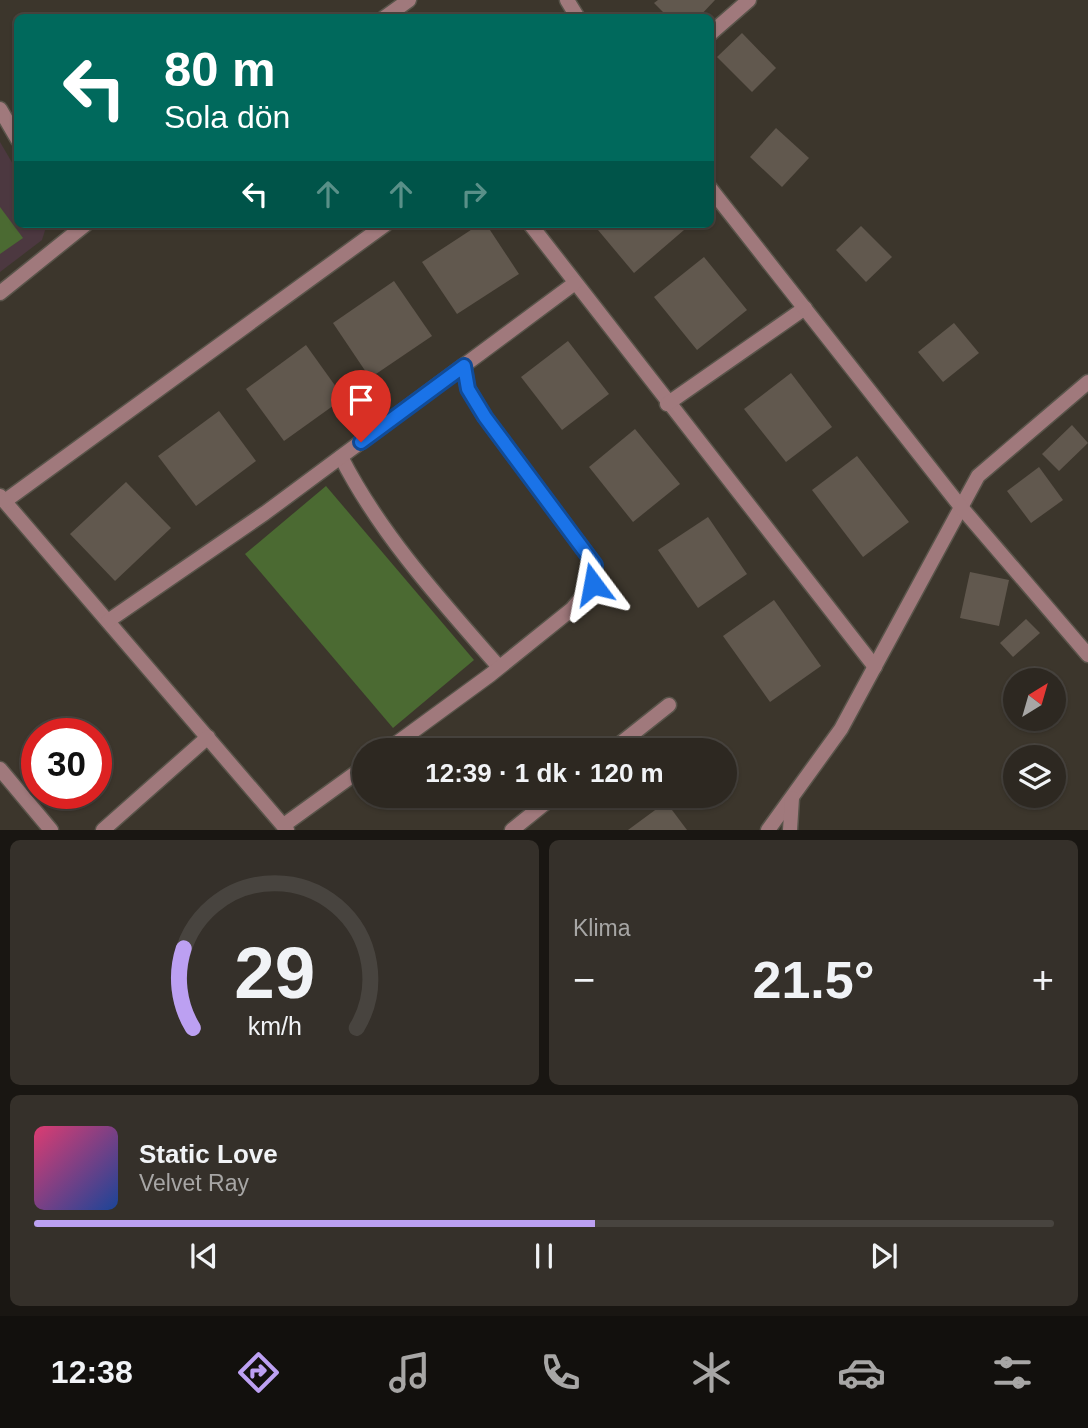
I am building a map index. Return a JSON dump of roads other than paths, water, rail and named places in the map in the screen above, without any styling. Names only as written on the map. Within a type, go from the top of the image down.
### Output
[{"type":"street","points":[[390,14],[409,0]]},
{"type":"street","points":[[714,30],[748,0]]},
{"type":"street","points":[[0,109],[14,133]]},
{"type":"street","points":[[714,193],[961,507],[1088,655]]},
{"type":"street","points":[[352,776],[286,827],[2,498],[380,228]]},
{"type":"street","points":[[533,228],[667,404],[875,667]]},
{"type":"street","points":[[0,293],[69,229]]},
{"type":"street","points":[[108,621],[265,513],[575,283]]},
{"type":"street","points":[[667,404],[805,308]]},
{"type":"street","points":[[403,738],[572,609],[593,584],[595,565],[485,417],[468,389],[464,366]]},
{"type":"street","points":[[768,830],[841,729],[978,476],[1088,382]]},
{"type":"street","points":[[341,457],[359,492],[451,612],[499,667]]},
{"type":"street","points":[[627,738],[669,705]]},
{"type":"street","points":[[103,830],[208,737]]},
{"type":"street","points":[[0,769],[51,830]]},
{"type":"street","points":[[790,830],[792,797]]},
{"type":"street","points":[[512,830],[539,808]]}]
